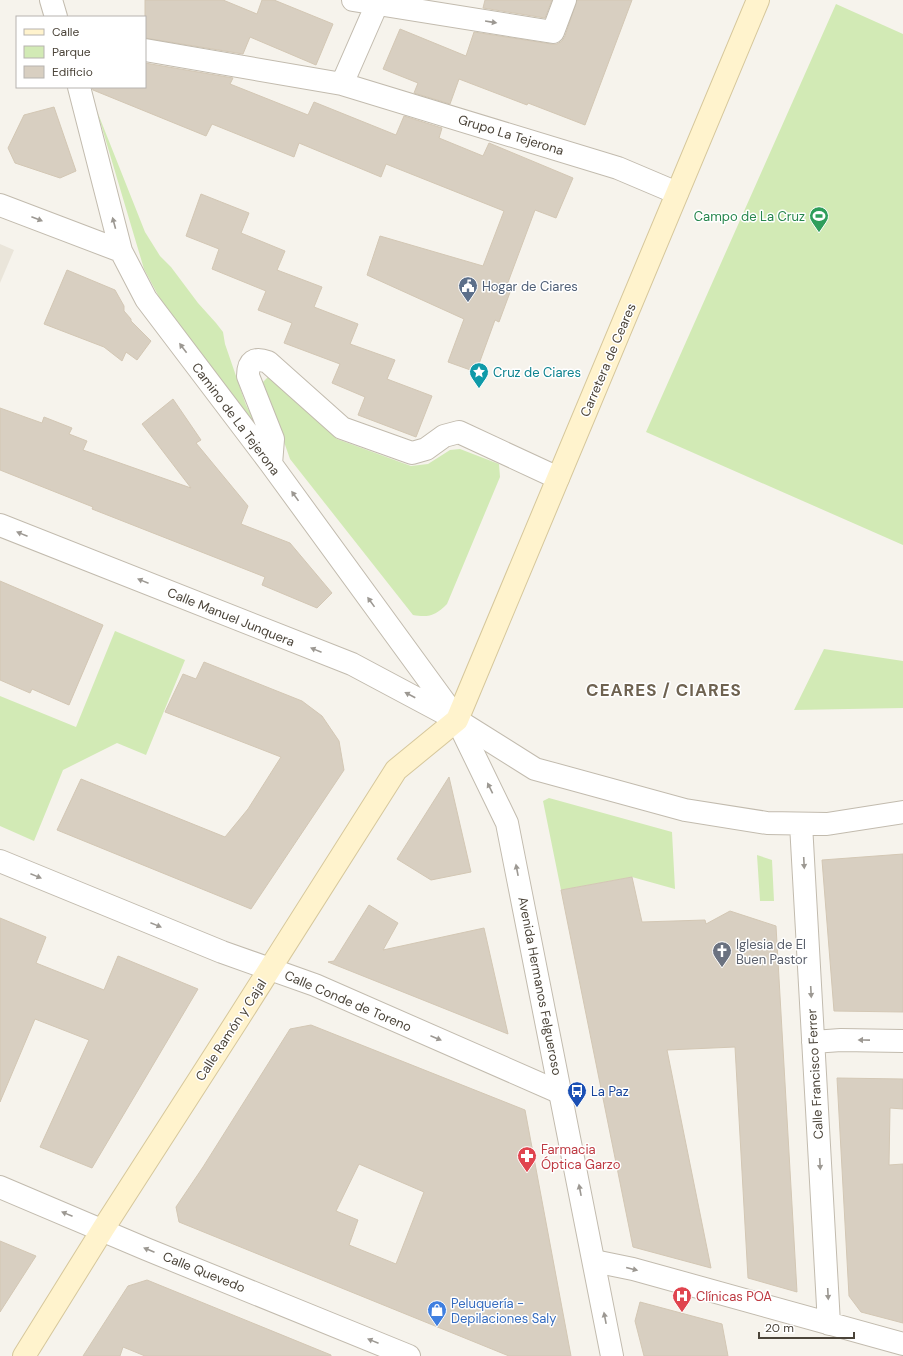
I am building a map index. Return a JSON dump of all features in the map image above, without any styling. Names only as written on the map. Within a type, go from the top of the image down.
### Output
[{"type":"main road","name":"Carretera de Ceares","points":[[457,720],[758,0]]},
{"type":"main road","name":"Calle Ramón y Cajal","points":[[24,1356],[103,1229],[396,770],[457,720]]},
{"type":"street","points":[[51,0],[56,16]]},
{"type":"street","points":[[353,0],[376,4],[456,8],[553,32],[565,0]]},
{"type":"street","points":[[342,84],[376,4]]},
{"type":"street","name":"Grupo La Tejerona","points":[[146,50],[342,84],[618,168],[677,193]]},
{"type":"street","name":"Camino de La Tejerona","points":[[79,88],[121,251],[146,299],[271,464],[457,720]]},
{"type":"street","points":[[0,205],[121,251]]},
{"type":"street","points":[[271,464],[273,439],[248,376],[248,367],[253,361],[259,359],[268,362],[342,428],[412,453],[426,448],[444,436],[459,432],[558,478]]},
{"type":"street","name":"Calle Manuel Junquera","points":[[0,525],[352,664],[457,720],[535,769],[686,810],[767,823],[827,824],[903,812]]},
{"type":"street","name":"Avenida Hermanos Felgueroso","points":[[457,720],[507,823],[612,1356]]},
{"type":"street","name":"Calle Francisco Ferrer","points":[[801,824],[829,1324]]},
{"type":"street","name":"Calle Conde de Toreno","points":[[0,861],[222,952],[315,985],[561,1093]]},
{"type":"street","points":[[814,1042],[841,1040],[903,1041]]},
{"type":"street","name":"Calle Quevedo","points":[[0,1187],[103,1229],[146,1249],[409,1356]]},
{"type":"street","points":[[594,1260],[633,1269],[903,1344]]},
{"type":"shaded area","points":[[0,244],[14,250],[0,283]]},
{"type":"green space","name":"Campo de La Cruz","points":[[836,4],[903,34],[903,545],[646,432]]},
{"type":"green space","points":[[97,111],[145,232],[160,256],[171,267],[198,303],[223,332],[225,344],[246,405],[257,426],[251,424],[159,297],[144,269]]},
{"type":"green space","points":[[271,374],[337,439],[411,466],[428,464],[450,450],[460,449],[499,464],[500,477],[447,604],[439,611],[428,616],[413,615],[290,459],[263,382]]},
{"type":"green space","points":[[115,631],[185,660],[146,755],[117,743],[63,770],[34,841],[0,826],[0,696],[76,727]]},
{"type":"green space","points":[[824,649],[903,661],[903,708],[794,710]]},
{"type":"green space","points":[[549,798],[672,832],[675,889],[632,877],[561,890],[543,801]]},
{"type":"green space","points":[[757,855],[772,860],[774,901],[760,901]]},
{"type":"building","points":[[145,0],[223,0],[257,14],[262,0],[274,0],[333,24],[316,65],[250,37],[243,54],[146,38]]},
{"type":"building","points":[[485,0],[552,0],[545,18],[483,8]]},
{"type":"building","points":[[577,0],[632,0],[585,125],[459,79],[450,104],[414,93],[418,83],[383,69],[400,29],[466,56],[474,32],[557,44],[562,41],[565,36]]},
{"type":"building","points":[[146,63],[233,78],[230,84],[308,115],[314,102],[396,135],[404,116],[442,128],[439,138],[483,156],[489,143],[573,178],[556,218],[535,210],[507,285],[512,287],[499,322],[495,320],[476,372],[448,362],[464,319],[367,275],[380,236],[483,266],[504,211],[386,164],[381,177],[299,143],[294,157],[212,124],[206,136],[93,90],[92,88],[146,88]]},
{"type":"building","points":[[54,107],[76,171],[60,178],[15,163],[8,148],[24,115]]},
{"type":"building","points":[[201,194],[249,213],[241,233],[285,251],[277,270],[322,287],[314,307],[358,324],[350,344],[395,360],[387,379],[432,396],[416,437],[358,415],[365,397],[332,383],[340,364],[284,343],[292,323],[258,310],[266,291],[212,269],[219,249],[186,236]]},
{"type":"building","points":[[67,270],[115,290],[124,306],[124,311],[131,321],[151,341],[137,360],[126,352],[122,361],[104,347],[44,324]]},
{"type":"building","points":[[173,399],[201,440],[196,443],[248,506],[241,524],[290,543],[332,593],[317,608],[262,585],[265,577],[92,509],[93,507],[0,470],[0,408],[42,423],[44,417],[72,428],[69,434],[87,441],[83,450],[191,488],[142,424]]},
{"type":"building","points":[[0,581],[103,625],[69,705],[32,689],[30,693],[0,680]]},
{"type":"building","points":[[204,662],[302,701],[322,716],[339,741],[344,770],[251,909],[57,830],[81,779],[225,837],[248,809],[281,757],[165,712],[183,674],[196,679]]},
{"type":"building","points":[[449,777],[471,872],[431,880],[397,859]]},
{"type":"building","points":[[903,854],[903,1012],[834,1011],[822,860]]},
{"type":"building","points":[[632,877],[642,922],[705,920],[706,924],[730,911],[776,926],[797,1292],[748,1278],[735,1047],[667,1050],[711,1268],[633,1247],[561,890]]},
{"type":"building","points":[[369,905],[398,923],[383,950],[484,928],[508,1034],[328,962],[334,961]]},
{"type":"building","points":[[0,918],[46,937],[36,963],[104,990],[118,956],[198,989],[92,1168],[40,1147],[89,1040],[35,1019],[0,1102]]},
{"type":"building","points":[[311,1025],[525,1110],[571,1356],[509,1356],[179,1222],[176,1207],[290,1029]],"holes":[[[359,1164],[424,1192],[396,1264],[349,1245],[358,1220],[336,1211]]]},
{"type":"building","points":[[837,1078],[903,1079],[903,1109],[890,1108],[889,1165],[903,1164],[903,1323],[861,1312],[849,1296]]},
{"type":"building","points":[[0,1241],[36,1256],[0,1312]]},
{"type":"building","points":[[147,1280],[331,1356],[145,1356],[123,1347],[120,1356],[83,1356],[128,1286]]},
{"type":"building","points":[[640,1302],[722,1324],[728,1356],[644,1356],[635,1321]]},
{"type":"place","name":"Campo de La Cruz","points":[[819,233]]},
{"type":"place","name":"Hogar de Ciares","points":[[468,303]]},
{"type":"place","name":"Cruz de Ciares","points":[[479,389]]},
{"type":"place","name":"Iglesia de El Buen Pastor","points":[[722,968]]},
{"type":"place","name":"La Paz","points":[[577,1108]]},
{"type":"place","name":"Farmacia Óptica Garzo","points":[[527,1173]]},
{"type":"place","name":"Clínicas POA","points":[[682,1313]]},
{"type":"place","name":"Peluquería - Depilaciones Saly","points":[[437,1327]]},
{"type":"district","name":"CEARES / CIARES","points":[[664,690]]}]
